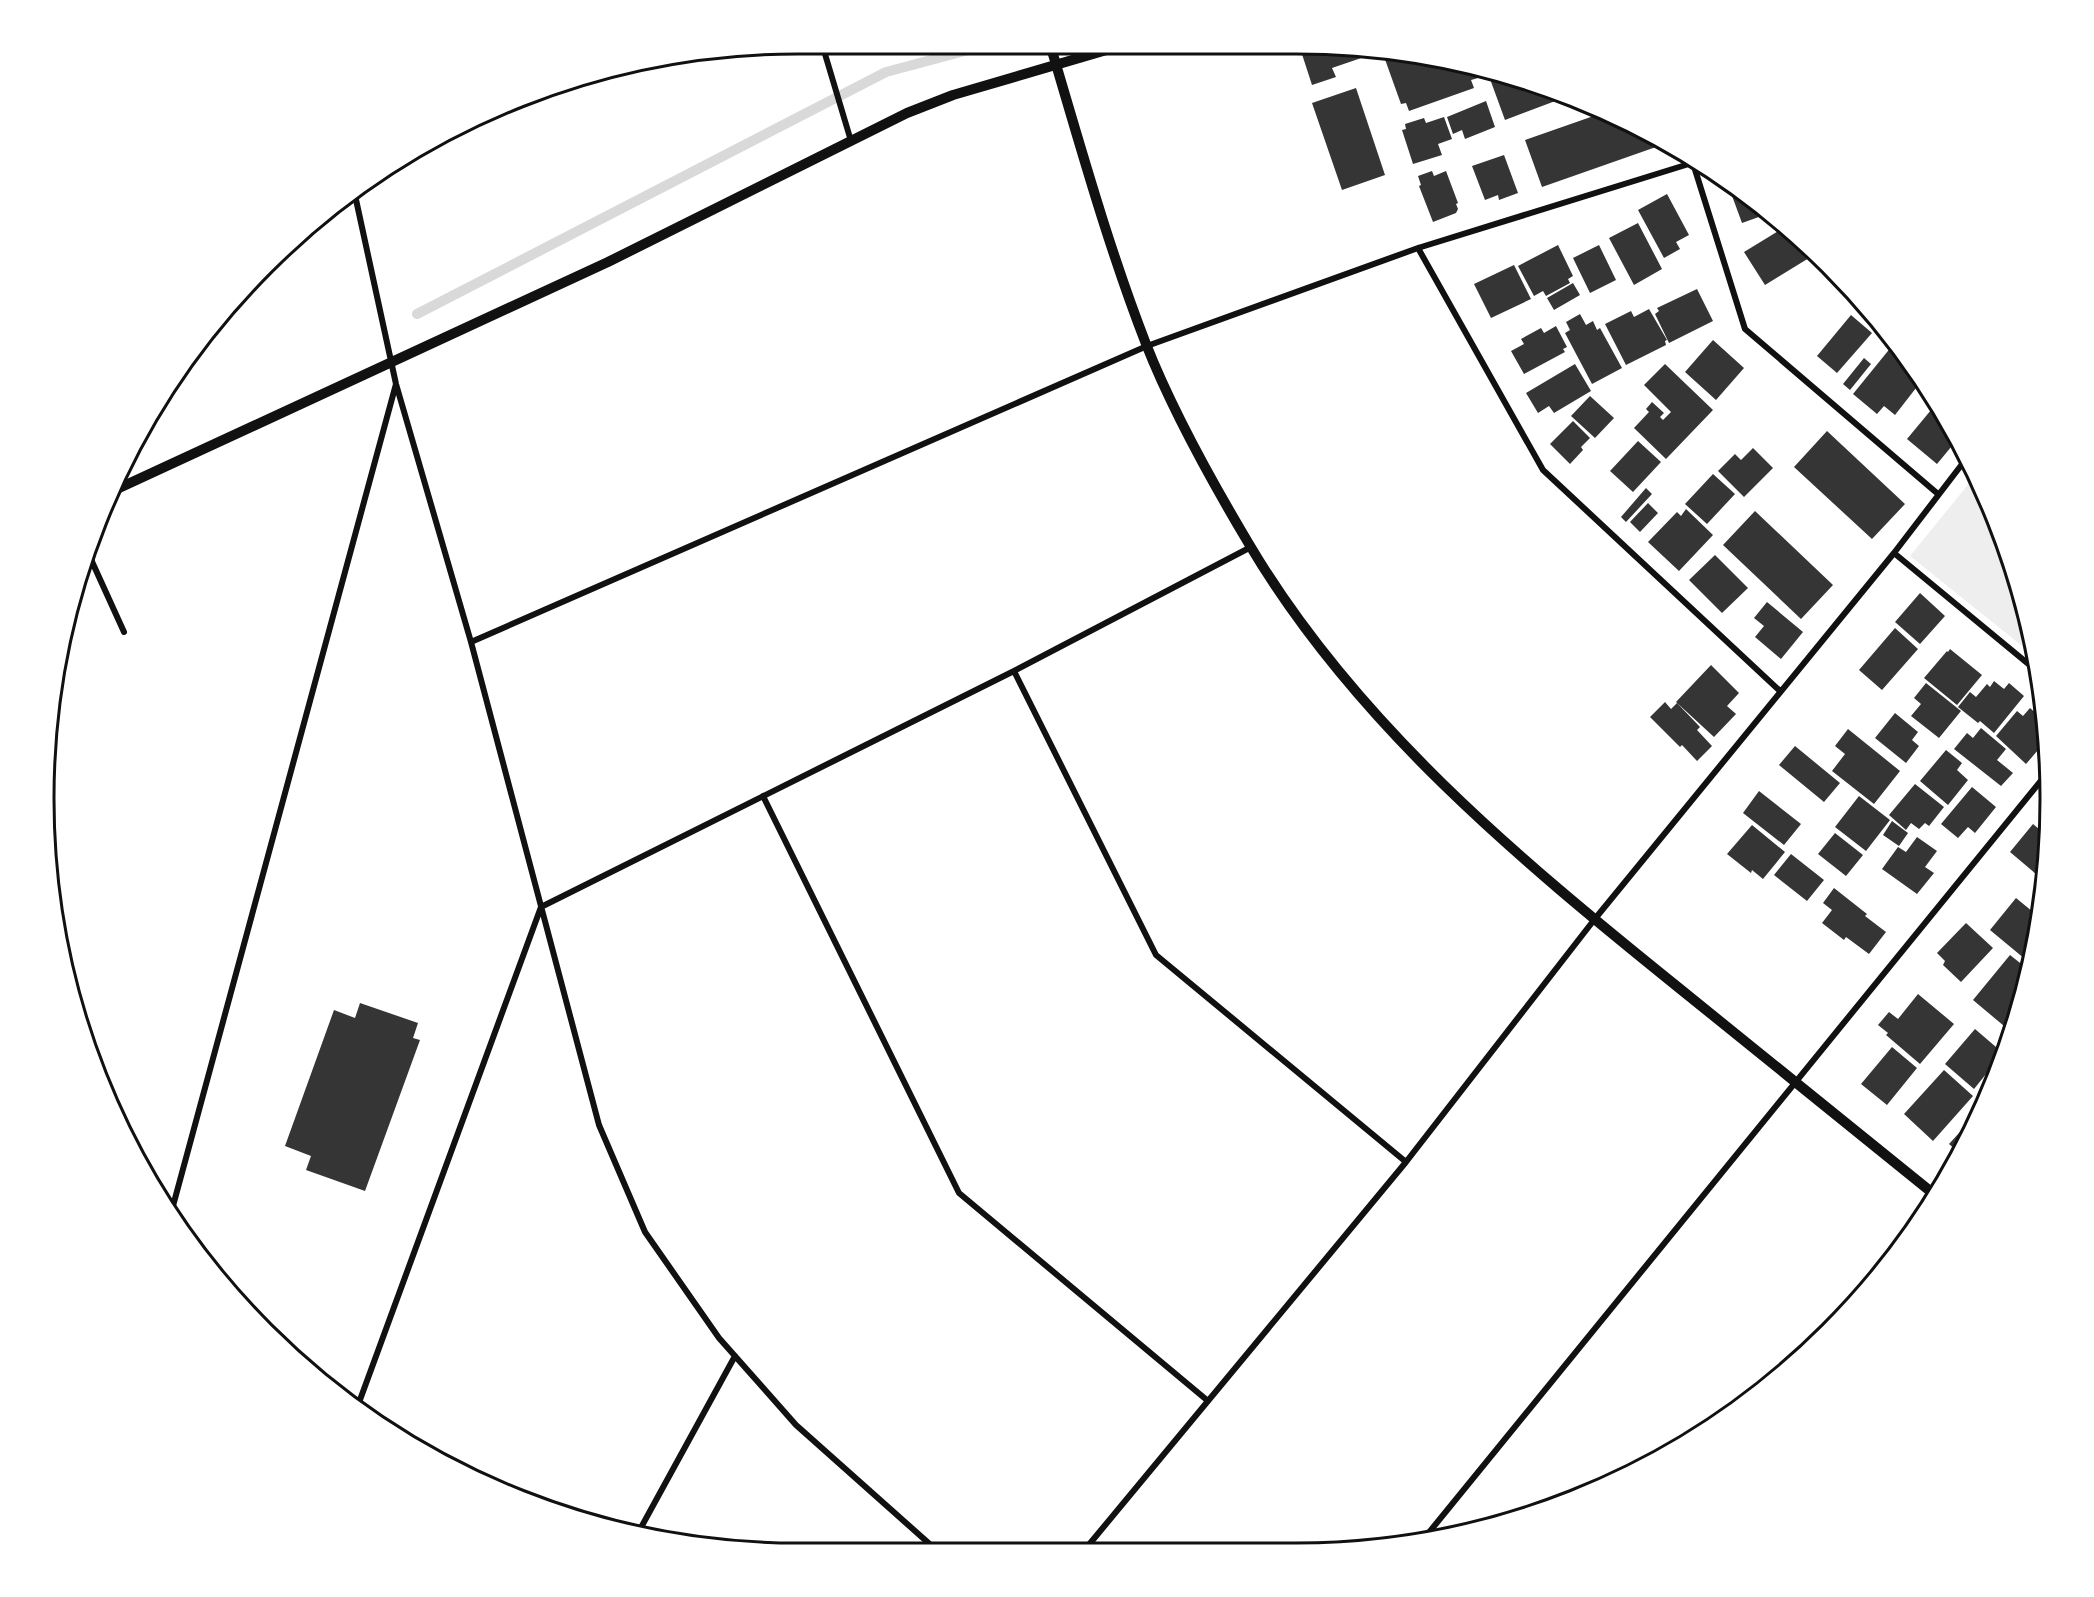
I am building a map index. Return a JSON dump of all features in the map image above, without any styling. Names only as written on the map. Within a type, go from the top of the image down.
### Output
[{"type":"street","points":[[825,54],[851,141]]},
{"type":"street","points":[[1053,54],[1105,231],[1147,346],[1210,474],[1251,547],[1305,627],[1366,703],[1477,817],[1594,920],[1929,1190]]},
{"type":"street","points":[[123,486],[608,262],[934,101],[1092,54]]},
{"type":"street","points":[[471,642],[1147,346],[1418,248],[1685,164]]},
{"type":"street","points":[[1695,170],[1745,329],[1938,494]]},
{"type":"street","points":[[356,200],[396,384],[471,642],[599,1125],[645,1232],[719,1338],[796,1425],[929,1543]]},
{"type":"street","points":[[1418,248],[1543,470],[1780,691]]},
{"type":"street","points":[[174,1203],[396,384]]},
{"type":"street","points":[[1090,1543],[1406,1162],[1594,920],[1894,553],[1961,465]]},
{"type":"street","points":[[360,1400],[542,907],[1014,671],[1251,547]]},
{"type":"street","points":[[1894,553],[2028,664]]},
{"type":"street","points":[[93,563],[124,632]]},
{"type":"street","points":[[1014,671],[1156,955],[1406,1162]]},
{"type":"street","points":[[1429,1531],[2039,783]]},
{"type":"street","points":[[763,796],[959,1193],[1208,1401]]},
{"type":"street","points":[[642,1526],[735,1356]]},
{"type":"shaded area","points":[[1969,483],[2000,559],[2015,606],[2025,648],[1910,556]]},
{"type":"building","points":[[1302,54],[1363,58],[1332,68],[1336,77],[1312,85]]},
{"type":"building","points":[[1385,59],[1478,77],[1471,80],[1474,88],[1409,111],[1406,103],[1401,104]]},
{"type":"building","points":[[1490,80],[1554,101],[1505,120]]},
{"type":"building","points":[[1356,88],[1385,175],[1342,190],[1312,103]]},
{"type":"building","points":[[1486,101],[1495,127],[1465,139],[1462,130],[1453,134],[1447,117]]},
{"type":"building","points":[[1592,116],[1655,147],[1542,187],[1525,140]]},
{"type":"building","points":[[1444,117],[1452,139],[1438,144],[1442,155],[1413,164],[1402,130],[1406,129],[1405,124],[1424,118],[1426,123]]},
{"type":"building","points":[[1504,155],[1518,193],[1499,200],[1498,195],[1485,200],[1472,166]]},
{"type":"building","points":[[1432,171],[1434,176],[1446,171],[1458,203],[1456,213],[1433,222],[1419,186],[1421,185],[1418,176]]},
{"type":"building","points":[[1667,194],[1689,235],[1676,242],[1680,249],[1664,258],[1638,210]]},
{"type":"building","points":[[1732,196],[1759,217],[1742,223]]},
{"type":"building","points":[[1638,223],[1662,269],[1634,285],[1609,238]]},
{"type":"building","points":[[1777,232],[1808,259],[1765,285],[1744,252]]},
{"type":"building","points":[[1558,245],[1573,276],[1568,279],[1570,283],[1546,296],[1543,291],[1534,296],[1518,266]]},
{"type":"building","points":[[1599,245],[1616,280],[1590,293],[1573,258]]},
{"type":"building","points":[[1514,265],[1531,299],[1491,318],[1474,284]]},
{"type":"building","points":[[1573,283],[1580,295],[1554,310],[1547,298]]},
{"type":"building","points":[[1697,289],[1713,321],[1669,343],[1655,314],[1659,311],[1657,308]]},
{"type":"building","points":[[1649,309],[1667,340],[1666,345],[1626,365],[1605,324],[1631,311],[1634,317]]},
{"type":"building","points":[[1580,314],[1586,325],[1593,321],[1597,330],[1600,328],[1622,368],[1592,384],[1565,333],[1570,330],[1566,322]]},
{"type":"building","points":[[1851,315],[1872,333],[1837,373],[1817,356]]},
{"type":"building","points":[[1556,326],[1567,347],[1563,349],[1565,352],[1524,374],[1511,351],[1524,344],[1521,339],[1541,328],[1544,333]]},
{"type":"building","points":[[1713,340],[1744,368],[1716,400],[1685,372]]},
{"type":"building","points":[[1889,349],[1916,387],[1895,415],[1884,406],[1877,414],[1853,394]]},
{"type":"building","points":[[1864,358],[1871,364],[1850,390],[1843,384]]},
{"type":"building","points":[[1575,364],[1591,391],[1554,413],[1549,406],[1538,413],[1526,393]]},
{"type":"building","points":[[1665,364],[1713,410],[1666,459],[1634,428],[1649,412],[1646,409],[1652,402],[1664,413],[1660,417],[1663,420],[1671,412],[1644,385]]},
{"type":"building","points":[[1590,396],[1614,418],[1595,438],[1571,416]]},
{"type":"building","points":[[1931,411],[1951,447],[1937,464],[1907,439]]},
{"type":"building","points":[[1573,421],[1590,438],[1570,464],[1550,444]]},
{"type":"building","points":[[1827,431],[1905,504],[1872,539],[1794,467]]},
{"type":"building","points":[[1638,441],[1661,462],[1633,492],[1610,471]]},
{"type":"building","points":[[1753,448],[1773,468],[1744,497],[1718,471],[1735,454],[1741,460]]},
{"type":"building","points":[[1713,474],[1735,494],[1707,524],[1685,504]]},
{"type":"building","points":[[1646,488],[1652,494],[1626,522],[1621,517]]},
{"type":"building","points":[[1648,503],[1658,513],[1640,532],[1630,522]]},
{"type":"building","points":[[1686,509],[1713,535],[1679,571],[1648,542],[1677,512],[1681,516]]},
{"type":"building","points":[[1755,511],[1833,585],[1801,619],[1723,545]]},
{"type":"building","points":[[1715,555],[1748,588],[1722,613],[1689,580]]},
{"type":"building","points":[[1920,593],[1945,616],[1920,644],[1895,622]]},
{"type":"building","points":[[1767,602],[1803,632],[1781,659],[1755,637],[1764,626],[1754,618]]},
{"type":"building","points":[[1895,628],[1918,649],[1882,690],[1859,670]]},
{"type":"building","points":[[1950,649],[1982,675],[1957,705],[1924,678]]},
{"type":"building","points":[[1711,665],[1739,693],[1727,706],[1736,714],[1714,737],[1676,702]]},
{"type":"building","points":[[1994,681],[2004,689],[2009,683],[2024,696],[1994,733],[1958,707],[1970,692],[1976,697],[1987,684],[1990,687]]},
{"type":"building","points":[[1926,683],[1961,711],[1939,738],[1911,716],[1921,704],[1914,698]]},
{"type":"building","points":[[1665,702],[1671,709],[1677,703],[1700,727],[1697,730],[1712,746],[1697,761],[1650,717]]},
{"type":"building","points":[[2030,708],[2035,712],[2038,750],[2026,764],[1996,736],[2017,711],[2023,716]]},
{"type":"building","points":[[1895,713],[1918,732],[1912,740],[1919,746],[1906,763],[1875,738]]},
{"type":"building","points":[[1981,728],[2006,749],[1997,760],[2013,773],[2001,786],[1954,749],[1967,733],[1973,738]]},
{"type":"building","points":[[1848,729],[1900,771],[1874,804],[1832,771],[1845,754],[1835,746]]},
{"type":"building","points":[[1795,746],[1840,783],[1824,802],[1779,765]]},
{"type":"building","points":[[1946,750],[1962,763],[1957,770],[1968,780],[1948,805],[1920,781]]},
{"type":"building","points":[[1915,784],[1944,807],[1929,826],[1925,823],[1919,829],[1911,823],[1906,830],[1889,815]]},
{"type":"building","points":[[1972,787],[1996,807],[1975,833],[1968,827],[1958,838],[1941,824]]},
{"type":"building","points":[[1759,791],[1801,824],[1784,845],[1743,813]]},
{"type":"building","points":[[1859,796],[1890,820],[1866,851],[1835,827]]},
{"type":"building","points":[[1892,821],[1908,833],[1899,846],[1883,835]]},
{"type":"building","points":[[2033,824],[2039,829],[2036,874],[2010,852]]},
{"type":"building","points":[[1752,825],[1785,852],[1763,879],[1752,870],[1751,873],[1727,854]]},
{"type":"building","points":[[1835,833],[1863,855],[1846,876],[1818,854]]},
{"type":"building","points":[[1917,837],[1937,851],[1925,867],[1934,873],[1917,894],[1882,869],[1898,847],[1906,852]]},
{"type":"building","points":[[1791,854],[1824,880],[1807,901],[1774,875]]},
{"type":"building","points":[[1834,888],[1886,932],[1869,954],[1846,937],[1844,940],[1822,923],[1832,910],[1823,903]]},
{"type":"building","points":[[2016,898],[2032,911],[2023,957],[1990,930]]},
{"type":"building","points":[[1966,923],[1993,948],[1961,982],[1943,965],[1945,961],[1937,953]]},
{"type":"building","points":[[2010,955],[2021,964],[2004,1026],[1973,1000]]},
{"type":"building","points":[[1918,994],[1954,1024],[1920,1064],[1886,1035],[1888,1033],[1878,1025],[1889,1012],[1898,1019]]},
{"type":"building","points":[[360,1003],[418,1023],[413,1038],[420,1040],[365,1191],[306,1170],[311,1156],[285,1146],[334,1010],[355,1018]]},
{"type":"building","points":[[1975,1029],[1996,1047],[1987,1073],[1974,1089],[1945,1064]]},
{"type":"building","points":[[1892,1047],[1917,1068],[1887,1105],[1861,1084]]},
{"type":"building","points":[[1944,1070],[1973,1096],[1933,1141],[1904,1114]]},
{"type":"building","points":[[1962,1129],[1953,1147],[1949,1144]]},
{"type":"waterway","points":[[417,314],[886,72],[954,54]]}]
